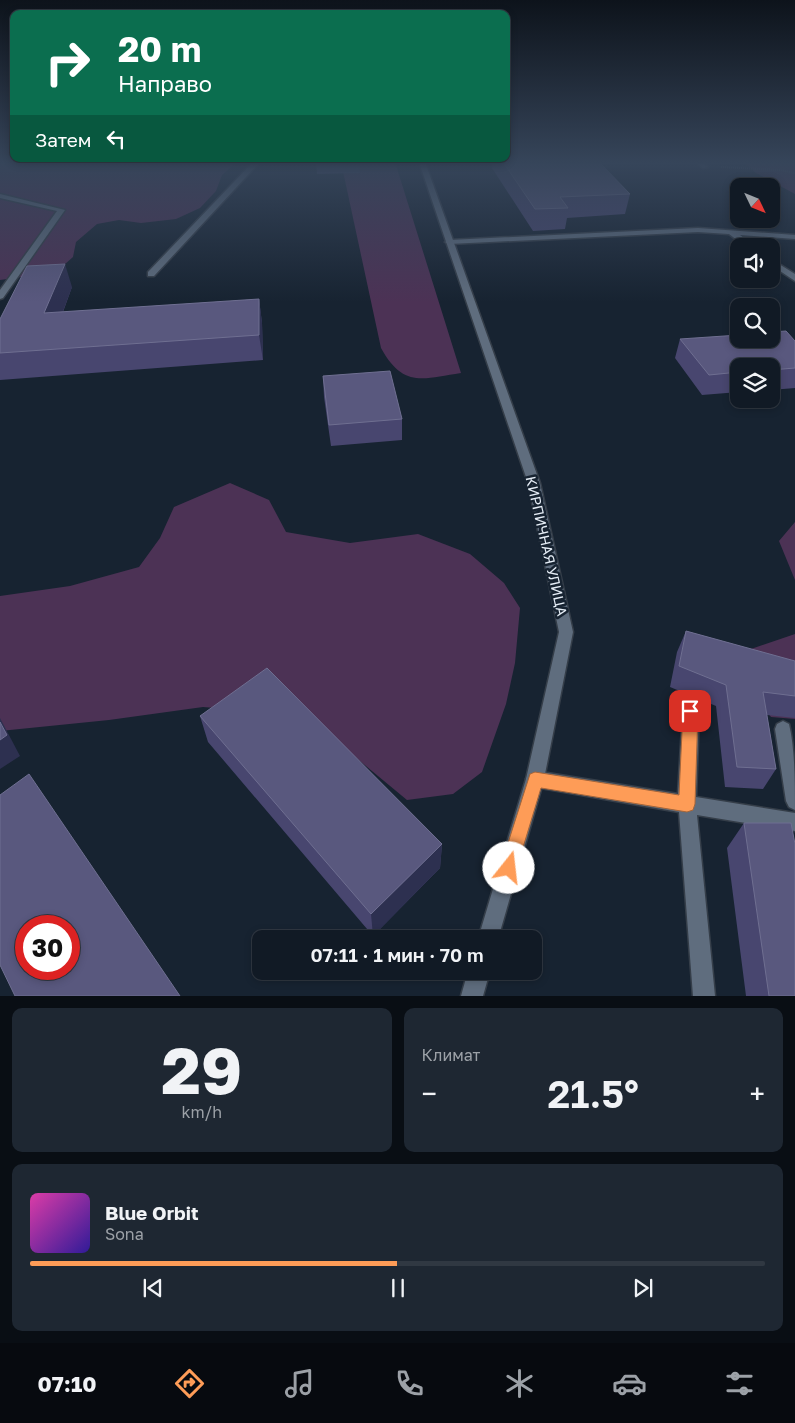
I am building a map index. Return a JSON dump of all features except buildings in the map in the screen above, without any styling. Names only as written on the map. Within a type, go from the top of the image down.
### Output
[{"type":"street","points":[[0,296],[61,210],[54,208]]},
{"type":"street","points":[[151,274],[213,208]]},
{"type":"street","name":"КИРПИЧНАЯ УЛИЦА","points":[[438,208],[534,483],[566,632],[535,779],[491,930]]},
{"type":"street","points":[[449,242],[698,230],[795,237]]},
{"type":"street","points":[[730,232],[739,238]]},
{"type":"street","points":[[780,267],[795,278]]},
{"type":"street","points":[[690,711],[687,804],[704,996]]},
{"type":"street","points":[[783,729],[795,801]]},
{"type":"street","points":[[535,779],[795,822]]},
{"type":"street","points":[[472,996],[476,980]]},
{"type":"shaded area","points":[[0,208],[199,208],[176,219],[141,223],[119,220],[97,224],[76,242],[73,257],[56,272],[0,280]]},
{"type":"shaded area","points":[[351,208],[410,208],[461,373],[415,378],[397,370],[381,348]]},
{"type":"shaded area","points":[[230,483],[269,500],[286,532],[350,543],[418,534],[470,554],[504,583],[520,608],[515,663],[506,704],[482,772],[453,794],[407,800],[349,752],[278,713],[203,707],[109,720],[0,731],[0,596],[70,586],[139,567],[160,538],[174,507]]},
{"type":"shaded area","points":[[795,522],[795,580],[779,541]]},
{"type":"shaded area","points":[[795,634],[795,719],[771,717],[738,673],[751,649]]},
{"type":"route","points":[[509,868],[535,779],[687,804],[690,711]]}]
